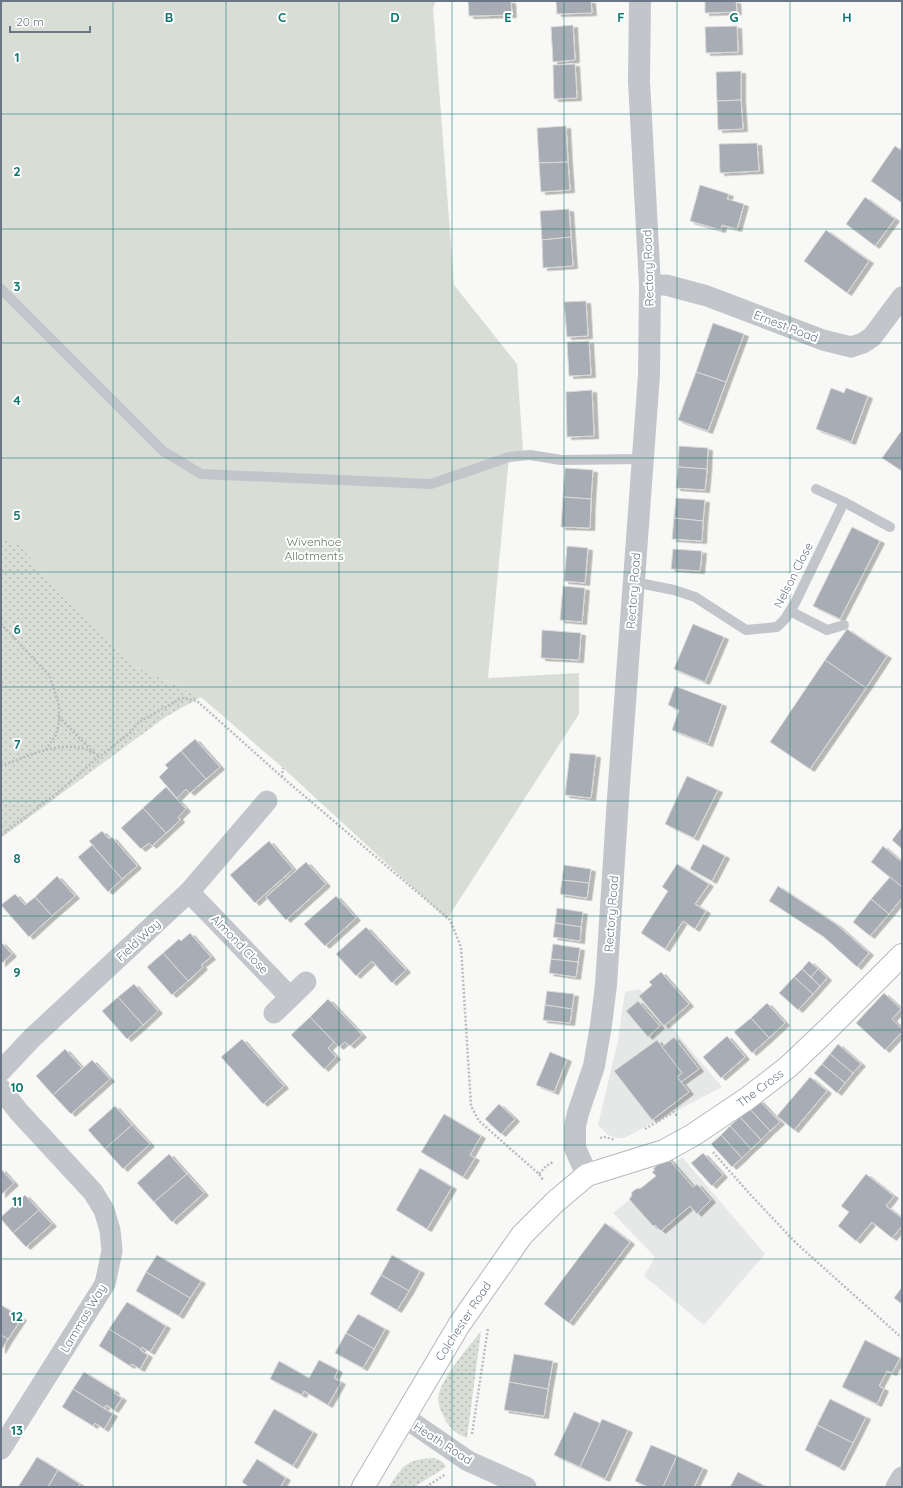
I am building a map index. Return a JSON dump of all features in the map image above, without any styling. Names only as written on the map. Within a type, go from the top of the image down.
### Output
[{"type":"main road","name":"The Cross","points":[[587,1175],[664,1151],[693,1135],[748,1098],[788,1067],[858,1000],[902,955]]},
{"type":"main road","name":"Colchester Road","points":[[363,1487],[459,1325],[498,1268],[522,1235],[555,1202],[587,1175]]},
{"type":"street","name":"Rectory Road","points":[[587,1175],[575,1148],[575,1126],[594,1066],[606,985],[649,375],[650,285],[639,81],[640,1]]},
{"type":"street","name":"Ernest Road","points":[[650,285],[666,285],[700,294],[823,340],[851,347],[863,343],[872,337],[902,297]]},
{"type":"street","name":"Field Way","points":[[1,1071],[32,1038],[189,892],[267,801]]},
{"type":"street","name":"Almond Close","points":[[189,892],[290,997]]},
{"type":"street","points":[[274,1012],[306,982]]},
{"type":"street","name":"Lammas Way","points":[[1,1090],[19,1112],[93,1192],[104,1210],[110,1230],[112,1251],[105,1284],[1,1449]]},
{"type":"street","name":"Heath Road","points":[[404,1417],[468,1461],[526,1487]]},
{"type":"street","points":[[896,1487],[902,1478]]},
{"type":"lane","points":[[1,289],[163,451],[201,474],[431,484],[509,457],[530,455],[561,460],[642,459]]},
{"type":"lane","points":[[816,489],[844,502],[890,527]]},
{"type":"lane","name":"Nelson Close","points":[[634,582],[674,590],[695,597],[746,630],[777,627],[790,611],[844,502]]},
{"type":"lane","points":[[790,611],[827,630],[844,625]]},
{"type":"path","points":[[1,624],[50,676],[59,705],[59,717],[56,735],[46,749]]},
{"type":"path","points":[[1,835],[56,794],[99,756],[131,732],[139,722],[182,698],[197,702],[282,777],[450,920],[461,947],[471,1106],[479,1121],[540,1174],[555,1202]]},
{"type":"path","points":[[59,717],[93,752],[99,756]]},
{"type":"path","points":[[1,766],[46,749],[76,747],[93,752]]},
{"type":"path","points":[[693,1135],[716,1155],[796,1244],[902,1338]]},
{"type":"path","points":[[426,1487],[468,1461],[489,1322]]},
{"type":"shaded area","points":[[639,989],[722,1087],[624,1138],[616,1138],[608,1135],[598,1125],[618,1040],[625,992]]},
{"type":"shaded area","points":[[682,1157],[765,1254],[704,1325],[644,1276],[655,1257],[613,1213]]},
{"type":"green space","name":"Wivenhoe Allotments","points":[[1,1],[436,1],[433,8],[454,285],[517,364],[523,451],[509,457],[488,678],[579,673],[579,714],[447,919],[283,768],[201,697],[135,666],[59,593],[19,544],[1,539]]},
{"type":"green space","points":[[1,539],[19,544],[59,593],[135,666],[201,697],[167,716],[1,838]]},
{"type":"green space","points":[[481,1331],[467,1438],[449,1426],[440,1408],[438,1397],[445,1379]]},
{"type":"green space","points":[[433,1458],[444,1463],[446,1467],[414,1487],[389,1487],[406,1465],[417,1460]]},
{"type":"building","points":[[468,1],[511,1],[512,15],[469,16]]},
{"type":"building","points":[[556,1],[591,1],[592,13],[557,14]]},
{"type":"building","points":[[705,1],[736,1],[737,12],[705,13]]},
{"type":"building","points":[[573,25],[575,60],[553,62],[551,27]]},
{"type":"building","points":[[737,26],[738,52],[706,53],[705,27]]},
{"type":"building","points":[[575,64],[577,98],[554,99],[553,65]]},
{"type":"building","points":[[741,71],[741,100],[717,101],[716,72]]},
{"type":"building","points":[[741,100],[743,129],[718,130],[717,101]]},
{"type":"building","points":[[566,126],[568,162],[539,163],[537,128]]},
{"type":"building","points":[[757,143],[759,171],[720,173],[719,144]]},
{"type":"building","points":[[895,146],[902,151],[902,203],[871,181]]},
{"type":"building","points":[[568,162],[570,190],[541,192],[539,163]]},
{"type":"building","points":[[700,185],[729,194],[727,199],[744,204],[737,229],[722,225],[721,230],[690,221]]},
{"type":"building","points":[[865,197],[895,219],[875,246],[846,224]]},
{"type":"building","points":[[569,209],[571,237],[542,240],[540,211]]},
{"type":"building","points":[[826,230],[869,261],[847,293],[804,261]]},
{"type":"building","points":[[571,237],[573,266],[543,268],[542,240]]},
{"type":"building","points":[[586,301],[588,336],[567,337],[564,302]]},
{"type":"building","points":[[713,323],[744,334],[726,382],[696,372]]},
{"type":"building","points":[[589,341],[591,375],[569,376],[567,342]]},
{"type":"building","points":[[696,372],[726,382],[708,431],[678,420]]},
{"type":"building","points":[[831,388],[844,393],[846,388],[868,396],[851,442],[816,429]]},
{"type":"building","points":[[592,390],[594,436],[567,437],[566,392]]},
{"type":"building","points":[[902,430],[902,471],[882,458]]},
{"type":"building","points":[[679,446],[708,448],[707,469],[678,467]]},
{"type":"building","points":[[678,467],[707,469],[705,490],[676,488]]},
{"type":"building","points":[[565,468],[593,470],[591,499],[563,497]]},
{"type":"building","points":[[563,497],[591,499],[590,528],[561,527]]},
{"type":"building","points":[[676,498],[705,500],[703,521],[674,518]]},
{"type":"building","points":[[674,518],[703,521],[702,541],[672,539]]},
{"type":"building","points":[[852,527],[880,541],[840,619],[813,606]]},
{"type":"building","points":[[567,546],[588,548],[585,583],[564,581]]},
{"type":"building","points":[[673,549],[702,551],[700,571],[671,569]]},
{"type":"building","points":[[563,586],[585,588],[582,622],[560,620]]},
{"type":"building","points":[[693,624],[724,637],[705,682],[674,669]]},
{"type":"building","points":[[847,629],[887,656],[866,688],[825,660]]},
{"type":"building","points":[[542,630],[581,633],[579,660],[541,658]]},
{"type":"building","points":[[825,660],[866,688],[810,769],[770,742]]},
{"type":"building","points":[[675,686],[722,704],[708,744],[672,730],[679,710],[668,705]]},
{"type":"building","points":[[195,739],[220,767],[206,779],[181,751]]},
{"type":"building","points":[[181,751],[206,779],[190,793],[186,789],[177,798],[159,777],[168,768],[165,765]]},
{"type":"building","points":[[570,753],[596,755],[591,798],[565,795]]},
{"type":"building","points":[[687,776],[718,790],[694,838],[665,824]]},
{"type":"building","points":[[166,787],[186,809],[178,817],[180,820],[166,833],[143,808]]},
{"type":"building","points":[[143,808],[166,833],[152,846],[149,843],[141,849],[121,828]]},
{"type":"building","points":[[902,827],[902,849],[892,840]]},
{"type":"building","points":[[102,831],[109,839],[112,837],[137,866],[122,879],[89,841]]},
{"type":"building","points":[[269,841],[293,869],[255,903],[230,875]]},
{"type":"building","points":[[703,844],[725,856],[712,881],[690,869]]},
{"type":"building","points":[[92,845],[122,879],[108,892],[78,857]]},
{"type":"building","points":[[883,846],[902,862],[902,887],[871,862]]},
{"type":"building","points":[[306,862],[326,884],[286,920],[266,897]]},
{"type":"building","points":[[677,864],[709,884],[695,904],[706,911],[695,929],[683,921],[665,949],[641,933],[668,891],[662,887]]},
{"type":"building","points":[[564,865],[591,869],[589,883],[562,880]]},
{"type":"building","points":[[57,876],[75,896],[52,916],[35,897]]},
{"type":"building","points":[[890,877],[902,887],[902,898],[889,914],[871,899]]},
{"type":"building","points":[[562,880],[589,883],[587,898],[560,894]]},
{"type":"building","points":[[778,886],[836,924],[869,953],[857,967],[824,937],[769,901]]},
{"type":"building","points":[[15,894],[25,905],[35,897],[52,916],[29,937],[1,905]]},
{"type":"building","points":[[336,896],[356,918],[325,946],[304,924]]},
{"type":"building","points":[[871,899],[889,914],[870,936],[853,922]]},
{"type":"building","points":[[557,908],[583,912],[581,927],[555,923]]},
{"type":"building","points":[[555,923],[581,927],[580,941],[553,937]]},
{"type":"building","points":[[366,927],[406,970],[392,983],[372,961],[356,976],[336,954]]},
{"type":"building","points":[[190,933],[211,957],[201,965],[203,967],[188,981],[163,953],[179,939],[181,941]]},
{"type":"building","points":[[1,942],[12,954],[1,964]]},
{"type":"building","points":[[553,944],[580,948],[578,962],[551,959]]},
{"type":"building","points":[[163,953],[188,981],[172,995],[147,967]]},
{"type":"building","points":[[551,959],[578,962],[576,977],[549,973]]},
{"type":"building","points":[[809,961],[818,969],[811,977],[802,969]]},
{"type":"building","points":[[802,969],[820,986],[813,994],[794,977]]},
{"type":"building","points":[[818,969],[827,978],[820,986],[811,977]]},
{"type":"building","points":[[661,972],[689,1004],[664,1026],[639,996],[652,985],[649,982]]},
{"type":"building","points":[[794,977],[813,994],[798,1010],[779,993]]},
{"type":"building","points":[[134,984],[158,1011],[143,1025],[118,997]]},
{"type":"building","points":[[547,991],[574,994],[572,1009],[545,1005]]},
{"type":"building","points":[[884,993],[901,1009],[892,1019],[902,1029],[902,1032],[885,1050],[856,1023]]},
{"type":"building","points":[[118,997],[143,1025],[127,1039],[102,1011]]},
{"type":"building","points":[[328,999],[362,1035],[350,1046],[345,1042],[339,1047],[310,1017]]},
{"type":"building","points":[[638,1001],[660,1026],[648,1037],[626,1011]]},
{"type":"building","points":[[767,1003],[785,1023],[769,1038],[751,1018]]},
{"type":"building","points":[[545,1005],[572,1009],[570,1023],[543,1020]]},
{"type":"building","points":[[310,1017],[334,1042],[328,1048],[336,1057],[324,1069],[291,1035]]},
{"type":"building","points":[[751,1018],[769,1038],[752,1053],[734,1032]]},
{"type":"building","points":[[727,1036],[745,1057],[721,1078],[703,1057]]},
{"type":"building","points":[[674,1037],[699,1069],[681,1082],[677,1077],[682,1073],[662,1047]]},
{"type":"building","points":[[242,1039],[284,1086],[263,1104],[221,1057]]},
{"type":"building","points":[[657,1040],[682,1073],[677,1077],[689,1092],[652,1120],[614,1071]]},
{"type":"building","points":[[838,1044],[861,1064],[853,1073],[830,1054]]},
{"type":"building","points":[[65,1049],[82,1068],[53,1095],[36,1076]]},
{"type":"building","points":[[550,1052],[567,1059],[554,1092],[536,1085]]},
{"type":"building","points":[[830,1054],[853,1073],[845,1083],[822,1064]]},
{"type":"building","points":[[92,1060],[110,1079],[71,1114],[53,1095]]},
{"type":"building","points":[[822,1064],[845,1083],[837,1093],[814,1073]]},
{"type":"building","points":[[810,1077],[827,1091],[794,1130],[777,1116]]},
{"type":"building","points":[[759,1100],[780,1122],[770,1131],[749,1108]]},
{"type":"building","points":[[499,1104],[515,1119],[501,1134],[485,1119]]},
{"type":"building","points":[[115,1106],[132,1125],[105,1149],[88,1130]]},
{"type":"building","points":[[749,1108],[770,1131],[761,1140],[740,1117]]},
{"type":"building","points":[[444,1114],[481,1136],[470,1155],[475,1158],[463,1177],[421,1152]]},
{"type":"building","points":[[740,1117],[761,1140],[751,1149],[730,1126]]},
{"type":"building","points":[[132,1125],[150,1144],[123,1169],[105,1149]]},
{"type":"building","points":[[730,1126],[751,1149],[742,1158],[721,1135]]},
{"type":"building","points":[[721,1135],[742,1158],[732,1167],[711,1144]]},
{"type":"building","points":[[703,1153],[723,1175],[712,1186],[691,1163]]},
{"type":"building","points":[[169,1154],[187,1174],[154,1202],[137,1183]]},
{"type":"building","points":[[667,1157],[693,1187],[697,1184],[711,1200],[697,1214],[690,1206],[661,1231],[655,1225],[653,1226],[629,1199],[632,1192],[641,1188],[656,1176],[652,1172],[655,1170],[653,1169]]},
{"type":"building","points":[[420,1168],[452,1187],[427,1229],[396,1210]]},
{"type":"building","points":[[1,1169],[14,1183],[1,1195]]},
{"type":"building","points":[[187,1174],[204,1193],[172,1222],[154,1202]]},
{"type":"building","points":[[866,1174],[894,1196],[886,1206],[902,1218],[902,1226],[892,1238],[872,1222],[856,1241],[838,1226],[849,1212],[841,1206]]},
{"type":"building","points":[[25,1195],[39,1210],[13,1233],[1,1217]]},
{"type":"building","points":[[39,1210],[52,1224],[26,1247],[13,1233]]},
{"type":"building","points":[[605,1223],[630,1242],[569,1323],[544,1304]]},
{"type":"building","points":[[157,1255],[201,1281],[190,1298],[146,1272]]},
{"type":"building","points":[[392,1255],[420,1271],[409,1291],[381,1275]]},
{"type":"building","points":[[146,1272],[190,1298],[179,1316],[136,1291]]},
{"type":"building","points":[[381,1275],[409,1291],[397,1310],[370,1294]]},
{"type":"building","points":[[902,1287],[902,1304],[894,1298]]},
{"type":"building","points":[[127,1302],[166,1326],[150,1352],[142,1347],[141,1349],[109,1329]]},
{"type":"building","points":[[1,1305],[22,1318],[8,1339],[1,1335]]},
{"type":"building","points":[[358,1314],[385,1329],[374,1349],[346,1333]]},
{"type":"building","points":[[109,1329],[148,1355],[140,1369],[132,1364],[130,1366],[99,1346]]},
{"type":"building","points":[[346,1333],[374,1349],[363,1368],[335,1353]]},
{"type":"building","points":[[1,1335],[8,1339],[1,1351]]},
{"type":"building","points":[[865,1340],[900,1358],[892,1373],[887,1371],[879,1386],[884,1389],[877,1404],[842,1387]]},
{"type":"building","points":[[514,1354],[553,1361],[548,1389],[509,1382]]},
{"type":"building","points":[[319,1360],[338,1370],[334,1378],[341,1382],[328,1405],[304,1391],[302,1395],[270,1379],[279,1361],[309,1378]]},
{"type":"building","points":[[84,1372],[115,1391],[114,1393],[122,1398],[114,1410],[106,1405],[104,1408],[73,1389]]},
{"type":"building","points":[[509,1382],[548,1389],[544,1416],[504,1410]]},
{"type":"building","points":[[73,1389],[113,1414],[104,1429],[95,1423],[93,1426],[62,1407]]},
{"type":"building","points":[[830,1399],[866,1417],[853,1443],[817,1425]]},
{"type":"building","points":[[274,1409],[313,1432],[293,1466],[254,1443]]},
{"type":"building","points":[[574,1412],[600,1423],[580,1467],[554,1455]]},
{"type":"building","points":[[602,1419],[628,1430],[605,1479],[580,1467]]},
{"type":"building","points":[[817,1425],[853,1443],[840,1468],[805,1450]]},
{"type":"building","points":[[651,1445],[677,1456],[663,1487],[648,1487],[635,1481]]},
{"type":"building","points":[[677,1456],[703,1468],[694,1487],[663,1487]]},
{"type":"building","points":[[37,1457],[58,1470],[48,1487],[18,1487]]},
{"type":"building","points":[[257,1459],[286,1478],[280,1487],[249,1487],[242,1482]]},
{"type":"building","points":[[58,1470],[80,1484],[78,1487],[48,1487]]},
{"type":"building","points":[[738,1472],[763,1485],[762,1487],[730,1487]]}]
